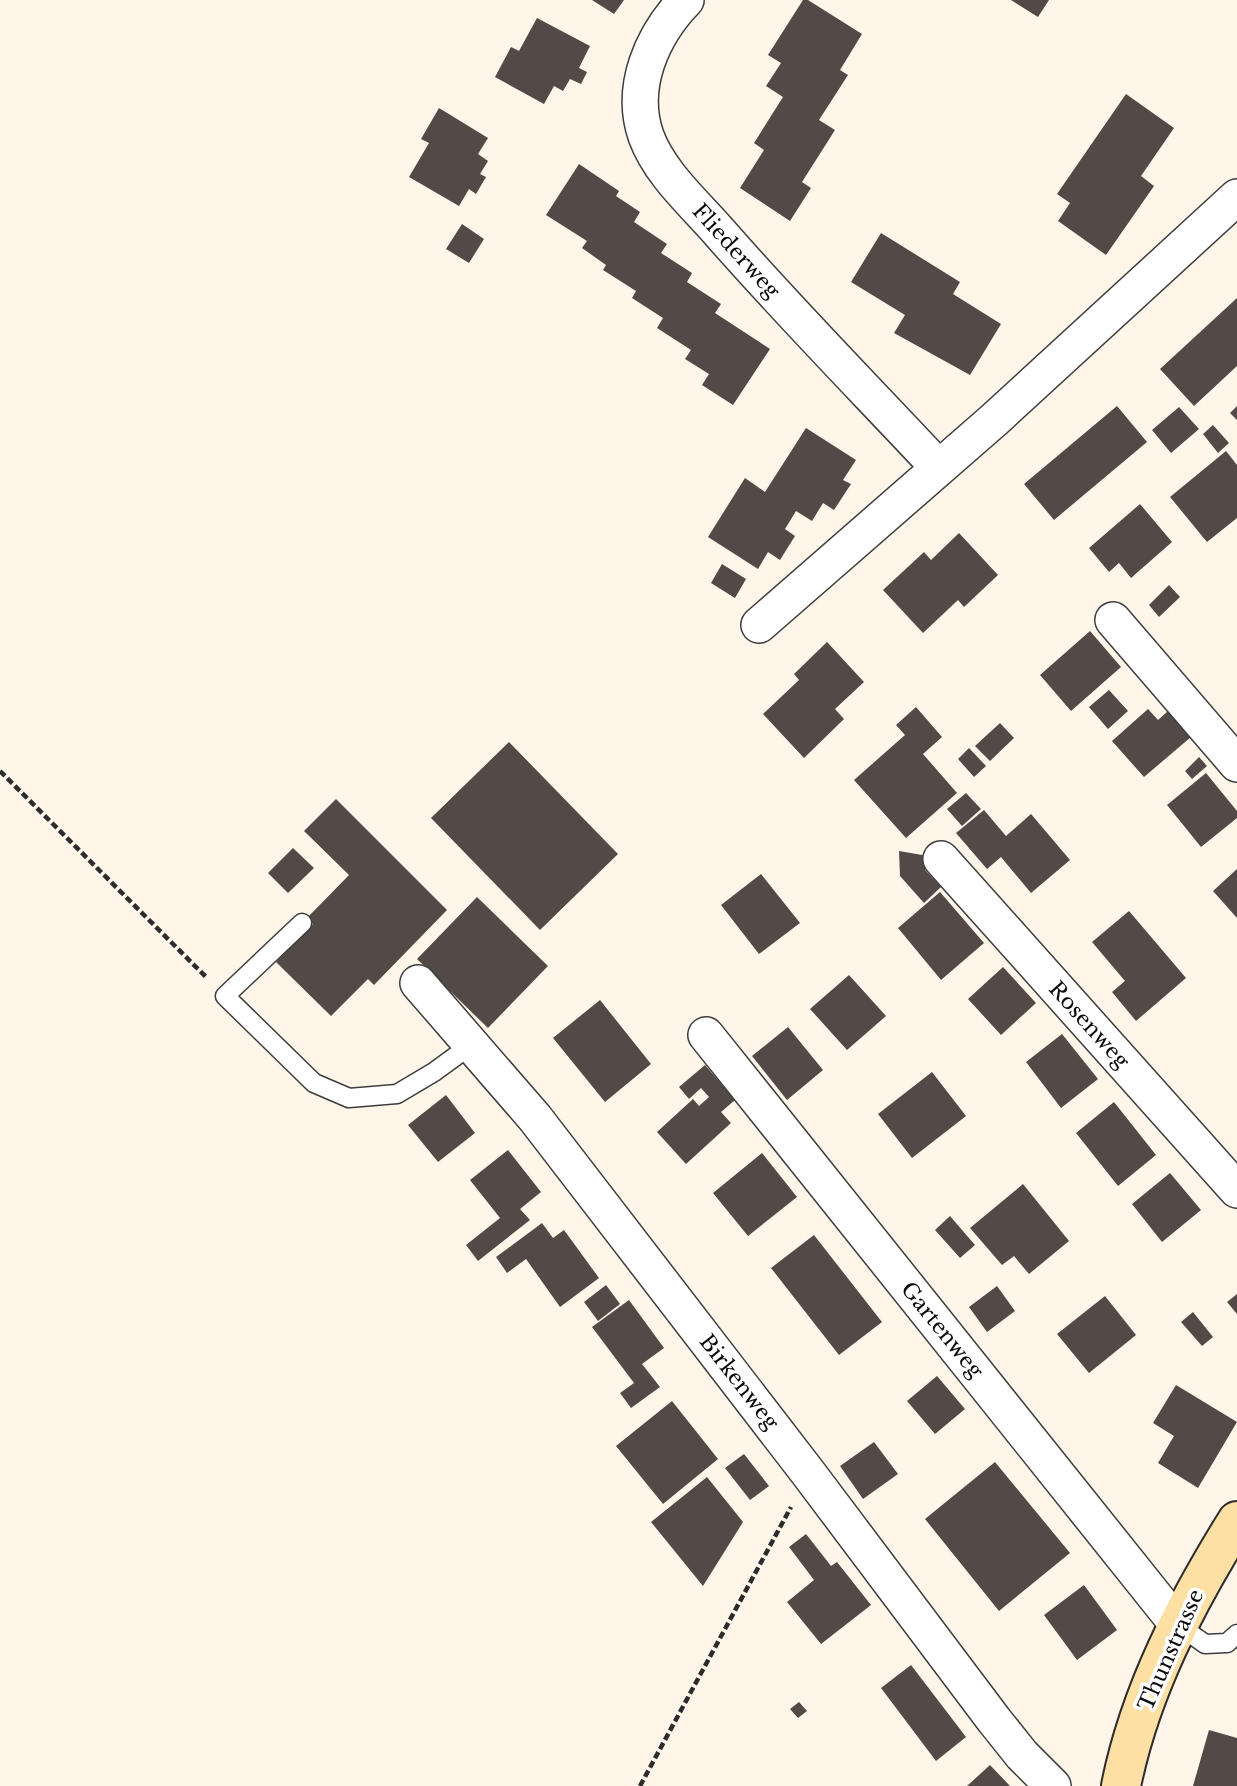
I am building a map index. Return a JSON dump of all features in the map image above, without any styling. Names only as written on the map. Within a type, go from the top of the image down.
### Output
[{"type":"main road","name":"Thunstrasse","points":[[1121,1786],[1148,1695],[1177,1625],[1237,1521]]},
{"type":"street","name":"Fliederweg","points":[[686,0],[657,38],[644,68],[640,100],[646,135],[665,170],[754,272],[938,467]]},
{"type":"street","points":[[759,625],[1088,335],[1237,197]]},
{"type":"street","points":[[1113,620],[1237,764]]},
{"type":"street","name":"Rosenweg","points":[[941,859],[1237,1190]]},
{"type":"street","name":"Birkenweg","points":[[418,983],[535,1118],[994,1720],[1022,1755],[1053,1786]]},
{"type":"street","name":"Gartenweg","points":[[706,1035],[1177,1625]]},
{"type":"lane","points":[[302,923],[225,996],[314,1083],[349,1098],[397,1094],[471,1045]]},
{"type":"lane","points":[[1177,1625],[1205,1644],[1227,1643],[1237,1633]]},
{"type":"path","points":[[0,771],[225,996]]},
{"type":"path","points":[[640,1786],[809,1474]]},
{"type":"building","points":[[592,0],[624,0],[614,14]]},
{"type":"building","points":[[803,0],[808,0],[862,34],[840,70],[848,75],[819,120],[835,130],[802,182],[811,188],[790,221],[740,188],[764,150],[754,143],[783,97],[766,86],[781,63],[768,55]]},
{"type":"building","points":[[1011,0],[1049,0],[1038,17]]},
{"type":"building","points":[[537,18],[590,46],[579,68],[587,72],[581,84],[570,79],[563,91],[554,86],[544,104],[495,77],[511,47],[519,51]]},
{"type":"building","points":[[1126,94],[1174,128],[1141,176],[1154,186],[1106,255],[1058,221],[1070,203],[1057,194]]},
{"type":"building","points":[[439,108],[488,138],[478,154],[488,161],[480,174],[486,177],[476,194],[469,189],[459,206],[409,177],[429,143],[421,139]]},
{"type":"building","points":[[579,164],[619,191],[616,196],[640,212],[634,222],[667,244],[661,253],[692,273],[687,282],[721,304],[715,313],[770,349],[733,405],[702,385],[709,374],[685,359],[691,350],[657,328],[663,318],[632,298],[636,291],[603,270],[606,265],[582,248],[587,241],[546,215]]},
{"type":"building","points":[[462,224],[484,239],[469,263],[446,249]]},
{"type":"building","points":[[881,233],[960,282],[953,294],[1001,324],[970,375],[894,333],[905,315],[851,282]]},
{"type":"building","points":[[1237,298],[1237,366],[1194,406],[1160,369]]},
{"type":"building","points":[[1117,406],[1147,442],[1054,520],[1024,484]]},
{"type":"building","points":[[1237,406],[1237,420],[1230,413]]},
{"type":"building","points":[[1179,407],[1199,429],[1171,453],[1152,430]]},
{"type":"building","points":[[1213,425],[1229,443],[1218,453],[1203,434]]},
{"type":"building","points":[[806,428],[856,460],[843,480],[851,484],[834,510],[823,503],[812,521],[796,511],[785,529],[795,536],[780,560],[768,552],[758,569],[708,537],[745,478],[765,492]]},
{"type":"building","points":[[1226,451],[1237,465],[1237,518],[1207,542],[1170,497]]},
{"type":"building","points":[[1140,504],[1172,542],[1131,578],[1119,563],[1109,572],[1089,548]]},
{"type":"building","points":[[959,533],[998,575],[964,607],[958,600],[923,633],[883,590],[924,552],[931,560]]},
{"type":"building","points":[[722,564],[746,579],[735,598],[711,583]]},
{"type":"building","points":[[1169,585],[1180,597],[1159,617],[1149,605]]},
{"type":"building","points":[[1090,631],[1121,667],[1071,711],[1040,675]]},
{"type":"building","points":[[827,642],[864,682],[835,709],[844,719],[804,758],[763,714],[799,680],[794,674]]},
{"type":"building","points":[[1109,690],[1128,711],[1108,729],[1089,707]]},
{"type":"building","points":[[916,707],[942,737],[923,754],[957,793],[906,838],[854,780],[905,735],[896,725]]},
{"type":"building","points":[[1148,709],[1158,720],[1168,711],[1191,737],[1144,777],[1112,741]]},
{"type":"building","points":[[1000,723],[1014,738],[990,761],[975,746]]},
{"type":"building","points":[[509,742],[618,854],[540,930],[431,818]]},
{"type":"building","points":[[969,748],[986,766],[974,777],[958,759]]},
{"type":"building","points":[[1199,757],[1207,766],[1192,779],[1185,771]]},
{"type":"building","points":[[1206,773],[1237,811],[1237,818],[1201,847],[1167,805]]},
{"type":"building","points":[[966,793],[981,809],[962,826],[947,809]]},
{"type":"building","points":[[336,799],[447,910],[374,985],[368,979],[331,1016],[276,962],[313,924],[307,918],[349,875],[304,831]]},
{"type":"building","points":[[984,810],[1006,836],[1031,814],[1070,860],[1031,893],[1001,857],[987,869],[956,833]]},
{"type":"building","points":[[293,848],[314,868],[288,893],[268,873]]},
{"type":"building","points":[[899,851],[928,856],[925,870],[941,887],[924,903],[900,876]]},
{"type":"building","points":[[1237,869],[1237,918],[1213,891]]},
{"type":"building","points":[[761,874],[800,923],[759,954],[721,905]]},
{"type":"building","points":[[940,892],[984,943],[941,980],[898,928]]},
{"type":"building","points":[[477,897],[548,966],[488,1028],[417,959]]},
{"type":"building","points":[[1129,911],[1186,978],[1136,1021],[1112,992],[1125,981],[1092,942]]},
{"type":"building","points":[[1003,967],[1036,1003],[1001,1035],[968,999]]},
{"type":"building","points":[[849,975],[886,1016],[847,1050],[810,1009]]},
{"type":"building","points":[[600,1000],[651,1064],[605,1102],[553,1038]]},
{"type":"building","points":[[788,1027],[823,1070],[787,1100],[752,1056]]},
{"type":"building","points":[[1062,1034],[1098,1079],[1061,1108],[1026,1062]]},
{"type":"building","points":[[705,1065],[735,1100],[721,1112],[731,1123],[686,1164],[657,1132],[693,1099],[699,1106],[709,1097],[701,1088],[689,1099],[679,1087]]},
{"type":"building","points":[[932,1072],[966,1116],[912,1158],[878,1114]]},
{"type":"building","points":[[446,1095],[475,1133],[438,1162],[408,1125]]},
{"type":"building","points":[[1114,1102],[1156,1155],[1118,1186],[1076,1133]]},
{"type":"building","points":[[508,1150],[541,1192],[520,1209],[530,1220],[478,1261],[466,1245],[500,1218],[470,1180]]},
{"type":"building","points":[[762,1153],[797,1197],[748,1236],[713,1193]]},
{"type":"building","points":[[1170,1173],[1201,1210],[1162,1242],[1132,1204]]},
{"type":"building","points":[[1023,1184],[1069,1241],[1029,1274],[1014,1256],[1002,1265],[970,1228]]},
{"type":"building","points":[[950,1216],[975,1245],[960,1258],[935,1230]]},
{"type":"building","points":[[542,1223],[553,1238],[564,1230],[599,1278],[560,1307],[526,1259],[507,1273],[496,1257]]},
{"type":"building","points":[[814,1235],[882,1322],[839,1355],[771,1268]]},
{"type":"building","points":[[606,1285],[620,1304],[598,1321],[584,1302]]},
{"type":"building","points":[[997,1286],[1015,1311],[987,1332],[969,1307]]},
{"type":"building","points":[[1237,1294],[1237,1314],[1227,1302]]},
{"type":"building","points":[[1105,1296],[1136,1335],[1089,1373],[1057,1334]]},
{"type":"building","points":[[629,1300],[664,1348],[642,1364],[660,1387],[631,1408],[620,1393],[634,1383],[592,1327]]},
{"type":"building","points":[[1193,1312],[1213,1337],[1202,1346],[1181,1322]]},
{"type":"building","points":[[937,1376],[965,1409],[935,1434],[907,1401]]},
{"type":"building","points":[[1176,1385],[1237,1422],[1198,1488],[1158,1463],[1174,1436],[1153,1423]]},
{"type":"building","points":[[672,1401],[718,1459],[663,1504],[616,1446]]},
{"type":"building","points":[[874,1442],[898,1474],[863,1499],[840,1466]]},
{"type":"building","points":[[744,1454],[769,1486],[750,1500],[725,1468]]},
{"type":"building","points":[[995,1462],[1070,1553],[999,1611],[925,1519]]},
{"type":"building","points":[[707,1477],[743,1522],[703,1586],[651,1522]]},
{"type":"building","points":[[806,1534],[831,1566],[837,1562],[871,1605],[821,1644],[787,1602],[814,1580],[789,1547]]},
{"type":"building","points":[[1084,1585],[1117,1630],[1077,1660],[1044,1615]]},
{"type":"building","points":[[911,1665],[966,1737],[936,1761],[881,1688]]},
{"type":"building","points":[[799,1702],[807,1711],[798,1718],[790,1709]]},
{"type":"building","points":[[1209,1730],[1237,1738],[1237,1786],[1193,1786]]},
{"type":"building","points":[[990,1765],[1010,1786],[967,1786]]}]
